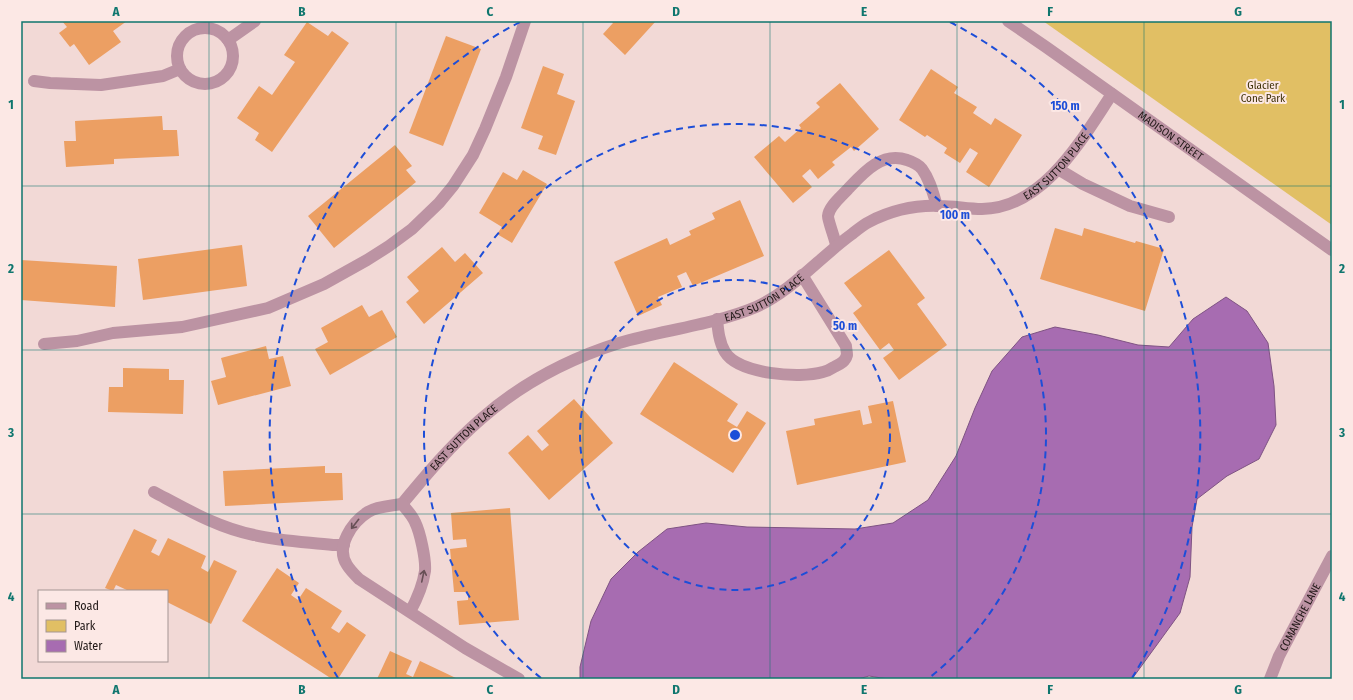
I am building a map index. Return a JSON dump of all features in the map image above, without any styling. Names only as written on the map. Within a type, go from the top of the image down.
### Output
[{"type":"street","points":[[228,40],[255,21]]},
{"type":"street","points":[[44,344],[77,341],[113,333],[182,327],[268,308],[324,284],[389,246],[412,229],[440,202],[453,186],[473,155],[506,77],[525,21]]},
{"type":"street","name":"MADISON STREET","points":[[1008,21],[1332,250]]},
{"type":"street","points":[[204,28],[213,29],[221,33],[228,40],[232,48],[233,58],[227,75],[211,84],[202,84],[189,79],[180,69],[177,60],[177,51],[181,42],[194,30],[204,28]]},
{"type":"street","points":[[34,80],[50,83],[100,85],[163,76],[180,69]]},
{"type":"street","name":"EAST SUTTON PLACE","points":[[402,504],[432,468],[481,419],[511,396],[541,376],[574,360],[619,343],[717,319],[758,306],[782,291],[836,245],[869,222],[903,209],[937,206],[983,209],[1002,206],[1028,195],[1058,169],[1090,127],[1112,94]]},
{"type":"street","points":[[836,245],[828,216],[832,208],[864,172],[879,162],[890,158],[903,158],[914,162],[922,168],[930,183],[937,206]]},
{"type":"street","points":[[1058,169],[1083,184],[1130,206],[1169,217]]},
{"type":"street","points":[[717,319],[720,339],[724,351],[729,357],[742,365],[773,374],[798,375],[823,372],[842,363],[847,354],[846,346],[802,275]]},
{"type":"street","points":[[154,492],[196,514],[233,530],[254,536],[333,545],[344,544]]},
{"type":"street","points":[[410,612],[418,598],[425,570],[424,555],[415,523],[410,513],[402,504],[369,511],[357,520],[348,533],[344,544],[344,555],[347,565],[359,579],[465,648],[519,679]]},
{"type":"street","name":"COMANCHE LANE","points":[[1270,679],[1279,656],[1332,556]]},
{"type":"green space","name":"Glacier Cone Park","points":[[1043,21],[1332,21],[1332,225]]},
{"type":"water","points":[[1226,297],[1247,311],[1268,343],[1274,386],[1276,425],[1259,459],[1227,476],[1197,499],[1192,527],[1190,577],[1180,613],[1132,679],[888,679],[869,676],[858,679],[580,679],[580,667],[591,621],[611,579],[638,552],[667,529],[706,523],[747,527],[855,529],[893,523],[928,500],[956,456],[975,408],[992,371],[1022,337],[1055,327],[1098,335],[1138,345],[1169,347],[1193,319]]},
{"type":"building","points":[[62,21],[127,21],[113,31],[121,42],[89,65],[74,44],[70,47],[59,33],[67,27]]},
{"type":"building","points":[[611,21],[656,21],[625,55],[603,34],[613,23]]},
{"type":"building","points":[[307,22],[328,36],[332,31],[349,43],[272,152],[255,140],[259,133],[237,118],[259,86],[272,95],[295,62],[284,55]]},
{"type":"building","points":[[446,36],[481,49],[443,146],[409,133]]},
{"type":"building","points":[[543,66],[564,74],[557,94],[575,101],[556,155],[538,149],[543,136],[521,128]]},
{"type":"building","points":[[931,69],[958,87],[954,93],[977,107],[973,113],[991,125],[995,118],[1022,135],[989,187],[966,172],[978,153],[970,148],[960,163],[944,153],[947,148],[927,135],[925,137],[899,120]]},
{"type":"building","points":[[840,83],[879,129],[854,151],[851,147],[832,162],[835,165],[818,179],[810,169],[802,176],[812,187],[793,203],[754,157],[779,136],[785,142],[801,128],[799,125],[820,107],[816,103]]},
{"type":"building","points":[[162,116],[163,130],[177,130],[179,156],[114,159],[114,164],[66,167],[64,141],[76,141],[75,121]]},
{"type":"building","points":[[395,145],[412,166],[406,170],[416,182],[334,248],[308,216]]},
{"type":"building","points":[[523,170],[547,184],[512,243],[497,234],[502,227],[479,213],[503,172],[517,180]]},
{"type":"building","points":[[740,200],[764,256],[693,286],[686,272],[677,276],[682,287],[658,297],[662,305],[638,316],[614,262],[667,238],[670,245],[691,235],[689,231],[715,219],[712,213]]},
{"type":"building","points":[[1055,228],[1082,236],[1084,228],[1135,243],[1136,241],[1164,249],[1145,311],[1040,279]]},
{"type":"building","points":[[242,245],[247,286],[143,300],[138,259]]},
{"type":"building","points":[[442,247],[455,262],[465,253],[483,273],[424,324],[406,302],[419,291],[407,277]]},
{"type":"building","points":[[889,250],[925,298],[917,304],[947,345],[899,380],[883,358],[894,350],[889,343],[880,350],[853,313],[862,306],[844,283]]},
{"type":"building","points":[[21,260],[117,266],[115,307],[21,300]]},
{"type":"building","points":[[362,305],[369,317],[382,310],[397,337],[330,375],[315,349],[328,342],[321,328]]},
{"type":"building","points":[[266,346],[269,359],[283,356],[291,386],[218,405],[211,381],[226,377],[221,358]]},
{"type":"building","points":[[674,362],[738,404],[727,421],[737,427],[747,411],[766,423],[733,473],[640,414]]},
{"type":"building","points":[[123,368],[169,369],[169,380],[184,380],[183,414],[108,412],[109,387],[123,387]]},
{"type":"building","points":[[574,399],[613,443],[549,500],[508,453],[528,435],[542,451],[549,445],[537,431]]},
{"type":"building","points":[[893,401],[906,462],[797,485],[786,431],[815,425],[814,419],[860,410],[863,425],[872,423],[868,406]]},
{"type":"building","points":[[325,466],[325,473],[342,473],[343,500],[225,506],[223,471]]},
{"type":"building","points":[[510,508],[519,620],[459,625],[457,601],[468,600],[468,592],[454,592],[450,549],[467,547],[466,539],[453,540],[451,513]]},
{"type":"building","points":[[134,529],[157,540],[151,552],[159,556],[168,538],[206,556],[201,568],[208,572],[214,560],[237,571],[211,624],[168,602],[168,590],[127,590],[116,585],[114,590],[105,588]]},
{"type":"building","points":[[277,568],[299,583],[291,595],[298,600],[306,588],[342,611],[331,628],[339,633],[347,622],[366,635],[338,679],[332,679],[242,621]]},
{"type":"building","points":[[390,651],[412,661],[406,674],[413,677],[420,661],[458,679],[377,679]]}]
